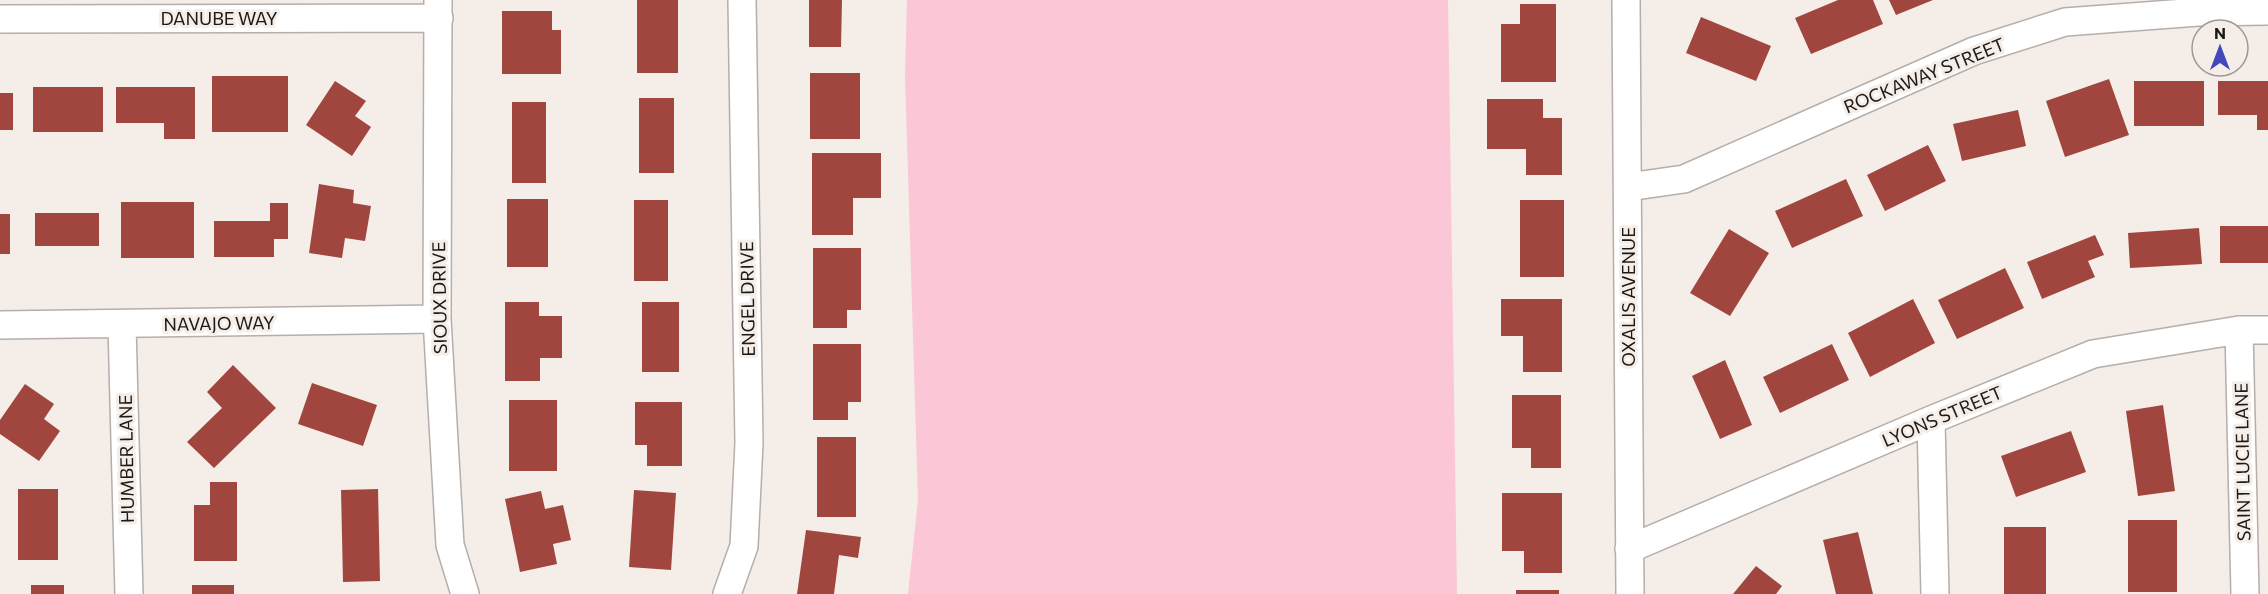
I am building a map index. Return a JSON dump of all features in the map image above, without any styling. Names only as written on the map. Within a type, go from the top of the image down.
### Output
[{"type":"street","name":"ENGEL DRIVE","points":[[727,594],[744,546],[749,443],[742,0]]},
{"type":"street","name":"OXALIS AVENUE","points":[[1626,0],[1630,594]]},
{"type":"street","name":"DANUBE WAY","points":[[0,19],[438,9]]},
{"type":"street","name":"SIOUX DRIVE","points":[[438,9],[437,320],[450,545],[465,594]]},
{"type":"street","name":"ROCKAWAY STREET","points":[[1628,188],[1684,179],[1974,51],[2065,22],[2198,12],[2268,11]]},
{"type":"street","name":"NAVAJO WAY","points":[[0,325],[437,320]]},
{"type":"street","name":"HUMBER LANE","points":[[122,325],[129,594]]},
{"type":"street","name":"LYONS STREET","points":[[1629,549],[1931,420],[2093,354],[2239,330],[2268,330]]},
{"type":"street","name":"SAINT LUCIE LANE","points":[[2239,330],[2245,594]]},
{"type":"street","points":[[1931,420],[1935,594]]},
{"type":"shaded area","points":[[907,0],[1448,0],[1457,594],[908,594],[918,500],[905,76]]},
{"type":"building","points":[[637,0],[678,0],[678,73],[637,73]]},
{"type":"building","points":[[809,0],[842,0],[841,47],[809,47]]},
{"type":"building","points":[[1838,0],[1873,0],[1883,24],[1811,54],[1795,18]]},
{"type":"building","points":[[1889,0],[1933,0],[1896,15]]},
{"type":"building","points":[[1520,4],[1556,4],[1556,82],[1501,82],[1501,24],[1520,24]]},
{"type":"building","points":[[502,11],[552,11],[552,30],[561,30],[561,74],[502,74]]},
{"type":"building","points":[[1701,17],[1771,46],[1756,81],[1686,53]]},
{"type":"building","points":[[810,73],[860,73],[860,139],[810,139]]},
{"type":"building","points":[[212,76],[288,76],[288,132],[212,132]]},
{"type":"building","points":[[2109,79],[2129,135],[2065,157],[2046,101]]},
{"type":"building","points":[[335,81],[366,101],[355,116],[371,127],[352,156],[306,125]]},
{"type":"building","points":[[2134,81],[2204,81],[2204,126],[2134,126]]},
{"type":"building","points":[[2218,81],[2268,81],[2268,130],[2257,130],[2257,115],[2218,115]]},
{"type":"building","points":[[33,87],[103,87],[103,132],[33,132]]},
{"type":"building","points":[[116,87],[195,87],[195,139],[164,139],[164,123],[116,123]]},
{"type":"building","points":[[0,93],[13,93],[13,130],[0,130]]},
{"type":"building","points":[[639,98],[674,98],[674,173],[639,173]]},
{"type":"building","points":[[1487,99],[1543,99],[1543,118],[1562,118],[1562,175],[1526,175],[1526,149],[1487,149]]},
{"type":"building","points":[[512,102],[546,102],[546,183],[512,183]]},
{"type":"building","points":[[2018,110],[2026,146],[1962,161],[1953,124]]},
{"type":"building","points":[[1928,145],[1946,181],[1885,211],[1867,175]]},
{"type":"building","points":[[812,153],[881,153],[881,198],[853,198],[853,235],[812,235]]},
{"type":"building","points":[[1846,179],[1863,216],[1792,248],[1775,211]]},
{"type":"building","points":[[319,184],[354,190],[353,203],[371,206],[365,241],[345,238],[342,258],[309,253]]},
{"type":"building","points":[[507,199],[548,199],[548,267],[507,267]]},
{"type":"building","points":[[634,200],[668,200],[668,281],[634,281]]},
{"type":"building","points":[[1520,200],[1564,200],[1564,277],[1520,277]]},
{"type":"building","points":[[121,202],[194,202],[194,258],[121,258]]},
{"type":"building","points":[[270,203],[288,203],[288,239],[274,239],[274,257],[214,257],[214,221],[270,221]]},
{"type":"building","points":[[35,213],[99,213],[99,246],[35,246]]},
{"type":"building","points":[[0,214],[10,214],[10,254],[0,254]]},
{"type":"building","points":[[2220,226],[2268,226],[2268,263],[2220,263]]},
{"type":"building","points":[[2199,228],[2202,264],[2130,268],[2128,233]]},
{"type":"building","points":[[1729,229],[1769,253],[1730,316],[1690,293]]},
{"type":"building","points":[[2095,235],[2104,255],[2088,261],[2095,277],[2042,299],[2027,262]]},
{"type":"building","points":[[813,248],[861,248],[861,310],[847,310],[847,328],[813,328]]},
{"type":"building","points":[[2005,268],[2024,308],[1957,339],[1938,300]]},
{"type":"building","points":[[1501,299],[1562,299],[1562,372],[1523,372],[1523,336],[1501,336]]},
{"type":"building","points":[[1913,299],[1935,343],[1870,377],[1848,333]]},
{"type":"building","points":[[505,302],[539,302],[539,316],[562,316],[562,358],[540,358],[540,381],[505,381]]},
{"type":"building","points":[[642,302],[679,302],[679,372],[642,372]]},
{"type":"building","points":[[813,344],[861,344],[861,402],[848,402],[848,420],[813,420]]},
{"type":"building","points":[[1832,344],[1849,380],[1780,413],[1763,377]]},
{"type":"building","points":[[1725,360],[1752,425],[1720,439],[1692,376]]},
{"type":"building","points":[[233,365],[276,408],[214,468],[187,442],[222,408],[207,392]]},
{"type":"building","points":[[312,383],[377,405],[363,446],[298,424]]},
{"type":"building","points":[[25,384],[54,404],[44,419],[60,431],[39,461],[0,434],[0,420]]},
{"type":"building","points":[[1512,395],[1561,395],[1561,468],[1531,468],[1531,448],[1512,448]]},
{"type":"building","points":[[509,400],[557,400],[557,471],[509,471]]},
{"type":"building","points":[[635,402],[682,402],[682,466],[647,466],[647,445],[635,445]]},
{"type":"building","points":[[2163,405],[2175,491],[2138,496],[2126,411]]},
{"type":"building","points":[[2071,431],[2086,472],[2016,497],[2001,456]]},
{"type":"building","points":[[817,437],[856,437],[856,517],[817,517]]},
{"type":"building","points":[[210,482],[237,482],[237,561],[194,561],[194,505],[210,505]]},
{"type":"building","points":[[18,489],[58,489],[58,560],[18,560]]},
{"type":"building","points":[[378,489],[380,581],[343,582],[341,490]]},
{"type":"building","points":[[634,490],[676,493],[671,570],[629,567]]},
{"type":"building","points":[[541,491],[545,509],[563,505],[571,540],[553,544],[557,564],[520,572],[505,499]]},
{"type":"building","points":[[1502,493],[1562,493],[1562,573],[1524,573],[1524,551],[1502,551]]},
{"type":"building","points":[[2128,520],[2177,520],[2177,592],[2128,592]]},
{"type":"building","points":[[2004,527],[2046,527],[2046,594],[2004,594]]},
{"type":"building","points":[[806,530],[861,537],[858,558],[839,555],[834,594],[797,594]]},
{"type":"building","points":[[1858,532],[1873,594],[1836,594],[1823,540]]},
{"type":"building","points":[[1756,566],[1782,586],[1776,594],[1733,594]]},
{"type":"building","points":[[31,585],[64,585],[64,594],[31,594]]},
{"type":"building","points":[[192,585],[234,585],[234,594],[192,594]]},
{"type":"building","points":[[1516,590],[1559,590],[1559,594],[1516,594]]}]
